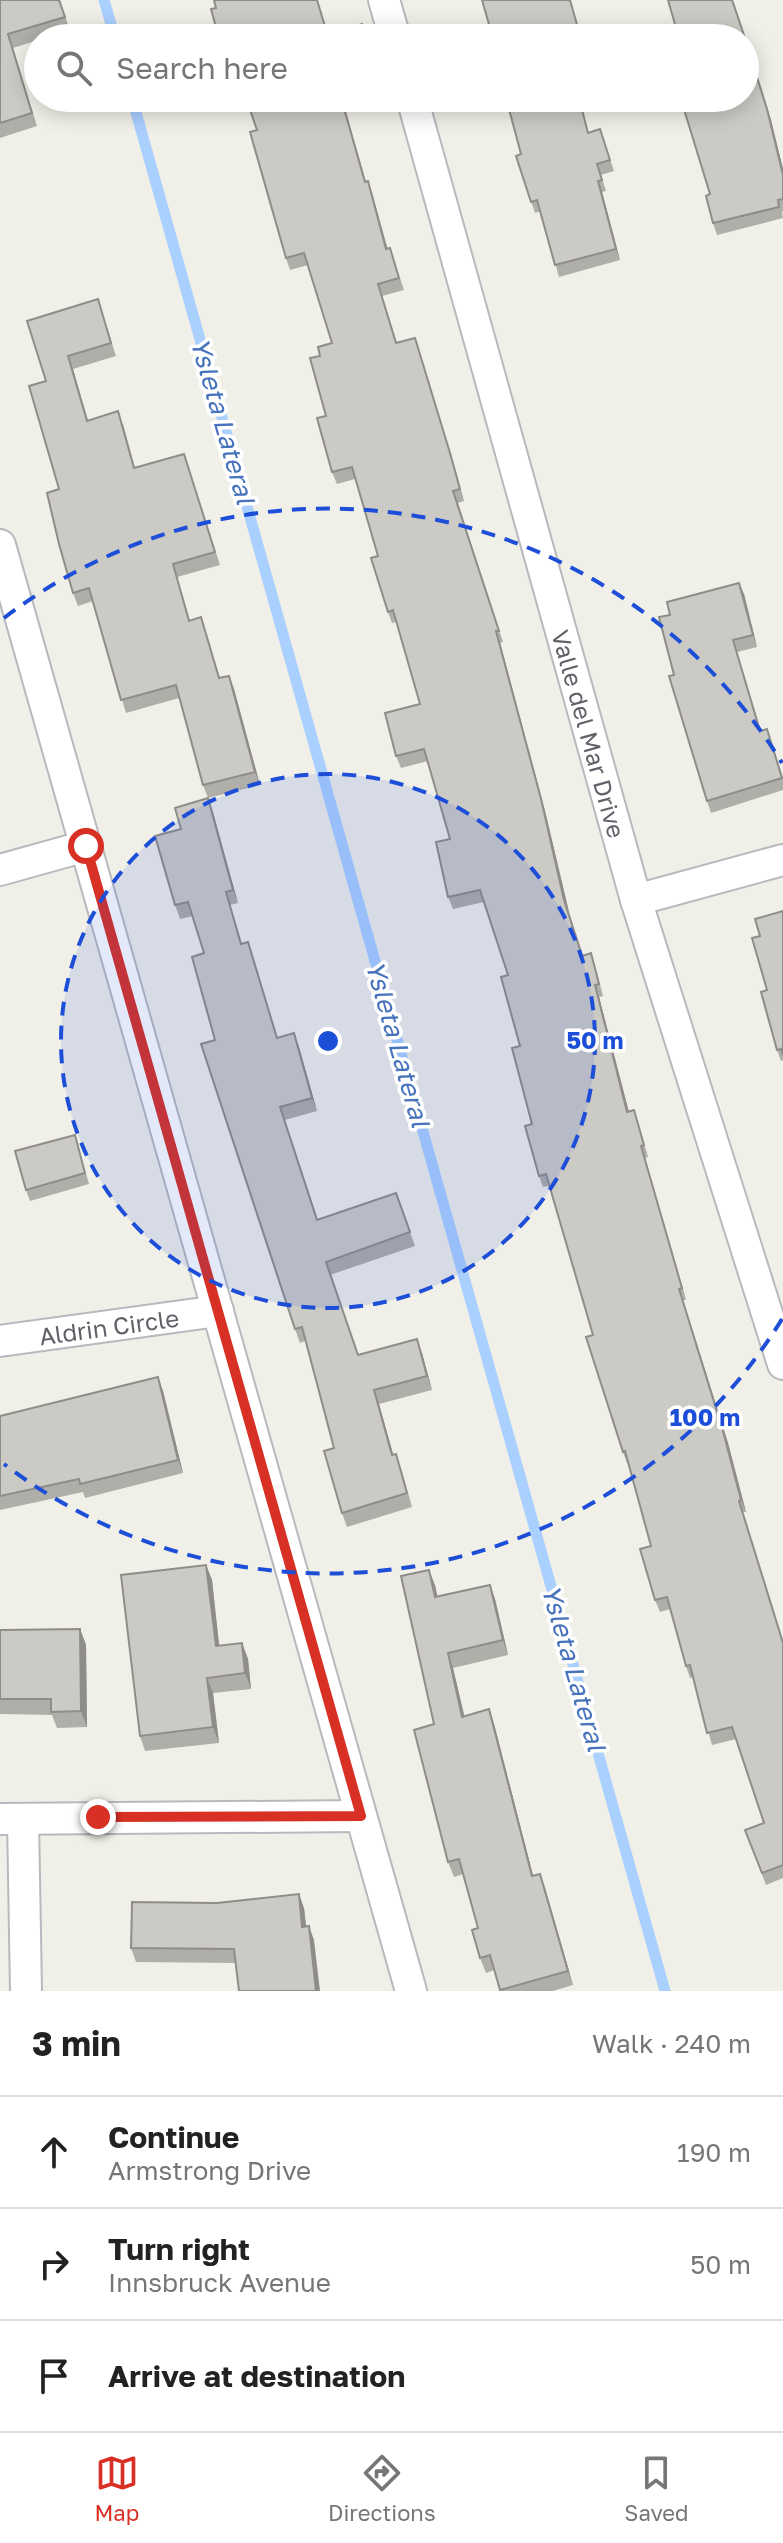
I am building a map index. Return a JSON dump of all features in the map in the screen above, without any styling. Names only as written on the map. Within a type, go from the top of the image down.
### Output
[{"type":"street","points":[[384,0],[391,24]]},
{"type":"street","name":"Valle del Mar Drive","points":[[416,112],[636,900],[783,1364]]},
{"type":"street","points":[[0,545],[411,1991]]},
{"type":"street","points":[[0,870],[86,846]]},
{"type":"street","points":[[636,900],[783,860]]},
{"type":"street","name":"Aldrin Circle","points":[[0,1341],[218,1311]]},
{"type":"street","points":[[26,1991],[12,1819],[361,1816]]},
{"type":"building","points":[[0,0],[59,0],[65,17],[42,24],[24,24],[24,29],[8,34],[24,87],[24,112],[32,113],[0,123]]},
{"type":"building","points":[[214,0],[317,0],[324,24],[215,24],[211,9],[216,8]]},
{"type":"building","points":[[482,0],[570,0],[577,24],[489,24]]},
{"type":"building","points":[[668,0],[732,0],[740,24],[675,24]]},
{"type":"building","points":[[759,84],[783,175],[783,199],[778,200],[779,207],[713,223],[706,196],[710,194],[685,112],[759,112]]},
{"type":"building","points":[[251,112],[345,112],[386,249],[390,248],[399,278],[378,284],[396,343],[415,338],[450,453],[460,489],[453,491],[499,631],[496,631],[541,799],[564,900],[582,956],[591,953],[599,984],[595,985],[627,1112],[634,1110],[644,1145],[641,1146],[682,1288],[679,1289],[783,1643],[783,1865],[762,1873],[745,1830],[764,1823],[732,1727],[707,1733],[690,1665],[686,1666],[667,1597],[655,1600],[640,1549],[651,1546],[625,1451],[586,1337],[593,1335],[546,1174],[539,1176],[525,1126],[532,1124],[512,1048],[520,1046],[501,977],[508,975],[480,890],[448,897],[436,842],[450,839],[424,749],[396,756],[385,713],[420,704],[393,610],[388,612],[371,558],[378,556],[352,467],[332,472],[317,418],[326,416],[310,358],[320,356],[318,347],[332,343],[304,253],[286,258],[250,132],[257,130]]},
{"type":"building","points":[[510,112],[583,112],[588,133],[600,129],[610,160],[597,164],[602,180],[598,181],[616,249],[555,265],[537,200],[531,202],[516,156],[521,154]]},
{"type":"building","points":[[98,299],[111,343],[68,356],[87,421],[118,411],[134,468],[184,454],[215,552],[173,564],[189,621],[201,617],[219,678],[229,676],[255,772],[203,785],[176,685],[121,700],[89,588],[73,593],[47,493],[59,489],[29,386],[46,381],[27,321]]},
{"type":"building","points":[[739,583],[753,635],[733,640],[760,731],[767,729],[782,778],[707,801],[669,676],[674,675],[659,617],[670,615],[667,602]]},
{"type":"building","points":[[208,798],[233,890],[226,892],[241,944],[248,942],[277,1038],[294,1033],[312,1098],[280,1107],[317,1220],[396,1193],[410,1232],[326,1262],[358,1355],[417,1339],[427,1376],[374,1390],[392,1455],[396,1454],[407,1493],[342,1513],[324,1451],[334,1448],[302,1327],[295,1329],[201,1044],[215,1040],[192,957],[204,953],[188,902],[175,905],[155,836],[181,829],[175,808]]},
{"type":"building","points":[[783,911],[783,1055],[781,1049],[777,1050],[761,992],[767,990],[752,938],[760,936],[755,919]]},
{"type":"building","points":[[75,1135],[85,1173],[26,1190],[15,1151]]},
{"type":"building","points":[[158,1377],[178,1460],[80,1484],[79,1479],[0,1496],[0,1416]]},
{"type":"building","points":[[206,1565],[216,1646],[242,1643],[245,1673],[207,1678],[213,1727],[140,1736],[121,1575]]},
{"type":"building","points":[[429,1570],[435,1597],[490,1585],[503,1640],[448,1653],[462,1717],[489,1709],[532,1876],[540,1874],[568,1971],[500,1990],[490,1955],[480,1958],[472,1930],[478,1928],[459,1859],[448,1862],[414,1730],[434,1724],[401,1576]]},
{"type":"building","points":[[80,1629],[81,1711],[51,1712],[51,1699],[0,1699],[0,1630]]},
{"type":"building","points":[[299,1894],[302,1927],[309,1926],[316,1991],[239,1991],[234,1949],[131,1948],[132,1902],[217,1903]]},
{"type":"waterway","name":"Ysleta Lateral","points":[[104,0],[111,24]]},
{"type":"waterway","name":"Ysleta Lateral","points":[[136,112],[665,1991]]},
{"type":"route","points":[[86,846],[361,1816],[98,1817]]}]
